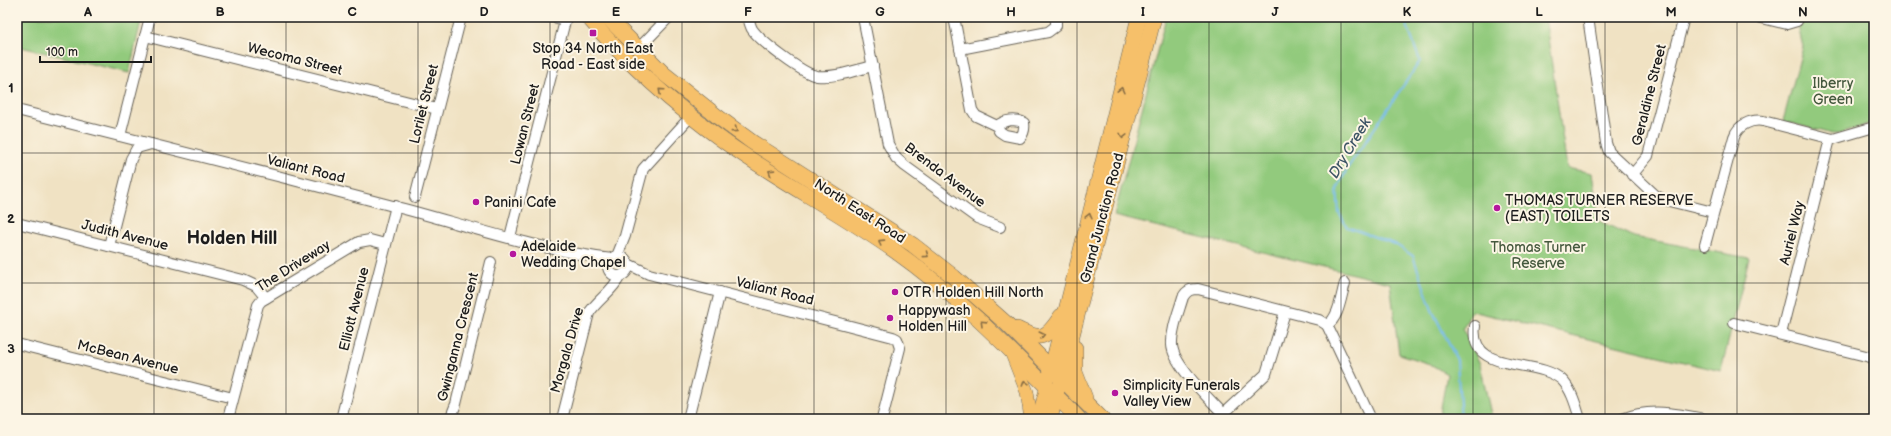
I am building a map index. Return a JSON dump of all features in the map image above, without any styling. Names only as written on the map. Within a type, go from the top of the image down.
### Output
[{"type":"highway","name":"North East Road","points":[[588,17],[622,54],[691,116],[729,145],[894,250],[957,300],[1010,350],[1079,419]]},
{"type":"highway","name":"North East Road","points":[[607,17],[638,49],[688,94],[718,117],[759,146],[912,245],[954,277],[1007,324],[1102,419]]},
{"type":"highway","name":"Grand Junction Road","points":[[1052,391],[1101,197],[1139,17]]},
{"type":"highway","name":"Grand Junction Road","points":[[1101,197],[1154,17]]},
{"type":"highway","points":[[688,94],[691,106],[691,116],[704,115],[718,117]]},
{"type":"highway","points":[[1007,324],[1030,336],[1040,337],[1053,329],[1072,312]]},
{"type":"highway","points":[[1072,312],[1075,372],[1091,409]]},
{"type":"main road","points":[[1010,350],[1027,392],[1031,419]]},
{"type":"main road","name":"Grand Junction Road","points":[[1038,419],[1052,391]]},
{"type":"main road","name":"Grand Junction Road","points":[[1051,419],[1052,391]]},
{"type":"street","points":[[120,136],[150,17]]},
{"type":"street","name":"Lorilet Street","points":[[415,197],[461,17]]},
{"type":"street","points":[[553,17],[566,18]]},
{"type":"street","points":[[638,49],[669,17]]},
{"type":"street","points":[[748,17],[752,28],[758,36],[791,62],[812,75],[832,75],[873,66]]},
{"type":"street","name":"Brenda Avenue","points":[[863,17],[888,144],[896,158],[977,218],[1000,227]]},
{"type":"street","points":[[954,17],[972,110],[981,119],[997,126]]},
{"type":"street","points":[[960,49],[1048,32],[1056,26],[1056,17]]},
{"type":"street","points":[[1588,17],[1606,143],[1611,154],[1632,175],[1659,198],[1713,212]]},
{"type":"street","name":"Geraldine Street","points":[[1632,175],[1645,162],[1650,151],[1684,17]]},
{"type":"street","points":[[1758,17],[1788,24],[1797,21],[1799,17]]},
{"type":"street","name":"Lowan Street","points":[[510,237],[566,18]]},
{"type":"street","name":"Wecoma Street","points":[[145,36],[437,109]]},
{"type":"street","name":"Valiant Road","points":[[17,110],[396,206],[510,237],[588,256],[618,266],[893,337],[897,340],[900,348],[882,419]]},
{"type":"street","points":[[618,266],[643,168],[691,116]]},
{"type":"street","points":[[1705,245],[1735,133],[1748,123],[1763,121],[1830,139],[1843,137],[1874,127]]},
{"type":"street","name":"Auriel Way","points":[[1781,334],[1830,139]]},
{"type":"street","points":[[109,246],[131,159],[137,148],[151,144]]},
{"type":"street","name":"Elliott Avenue","points":[[341,419],[396,206]]},
{"type":"street","name":"Judith Avenue","points":[[17,223],[250,283],[256,286],[266,298]]},
{"type":"street","name":"The Driveway","points":[[228,419],[258,305],[266,298],[359,242],[370,240],[385,244]]},
{"type":"street","name":"Gwinganna Crescent","points":[[450,419],[456,404],[491,262]]},
{"type":"street","name":"Morgala Drive","points":[[562,419],[589,314],[598,301],[617,283],[618,266]]},
{"type":"street","points":[[1327,325],[1332,322],[1335,315],[1345,283]]},
{"type":"street","points":[[1285,312],[1266,374],[1226,416],[1186,372],[1173,352],[1173,334],[1184,295],[1189,290],[1198,290],[1319,320],[1327,325],[1371,419]]},
{"type":"street","points":[[688,419],[720,292]]},
{"type":"street","points":[[1734,323],[1874,358]]},
{"type":"street","points":[[1475,326],[1475,343],[1485,355],[1551,374],[1562,380],[1569,391],[1580,419]]},
{"type":"street","name":"McBean Avenue","points":[[17,344],[233,398]]},
{"type":"street","points":[[1622,419],[1636,415],[1674,412],[1704,419]]},
{"type":"green space","points":[[17,17],[142,17],[129,73],[17,46]]},
{"type":"green space","name":"Thomas Turner Reserve","points":[[1166,17],[1545,17],[1567,168],[1592,173],[1599,221],[1634,237],[1749,258],[1721,371],[1472,311],[1463,328],[1480,364],[1492,419],[1439,419],[1447,374],[1430,364],[1399,354],[1390,283],[1114,216]]},
{"type":"green space","name":"Ilberry Green","points":[[1805,17],[1874,17],[1874,122],[1840,134],[1832,134],[1783,121],[1803,47],[1798,26]]},
{"type":"waterway","name":"Dry Creek","points":[[1404,17],[1420,61],[1347,169],[1337,189],[1339,213],[1347,227],[1395,244],[1413,256],[1432,310],[1457,360],[1461,419]]},
{"type":"place","name":"Stop 34 North East Road - East side","points":[[593,33]]},
{"type":"place","name":"Panini Cafe","points":[[476,202]]},
{"type":"place","name":"THOMAS TURNER RESERVE (EAST) TOILETS","points":[[1497,208]]},
{"type":"place","name":"Adelaide Wedding Chapel","points":[[513,254]]},
{"type":"place","name":"OTR Holden Hill North","points":[[895,292]]},
{"type":"place","name":"Happywash Holden Hill","points":[[890,318]]},
{"type":"place","name":"Simplicity Funerals Valley View","points":[[1115,393]]},
{"type":"district","name":"Holden Hill","points":[[232,238]]}]
